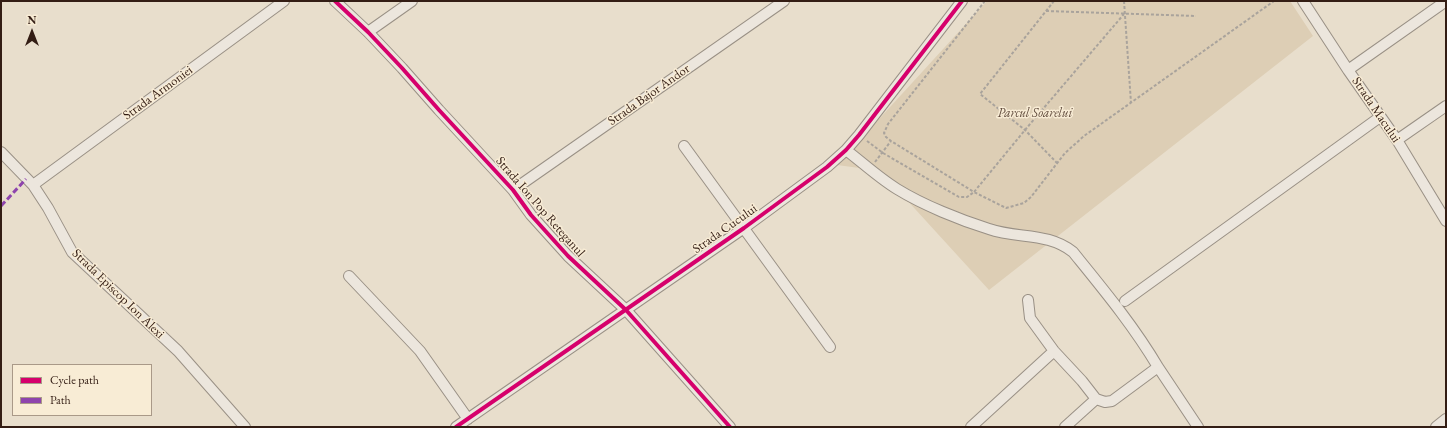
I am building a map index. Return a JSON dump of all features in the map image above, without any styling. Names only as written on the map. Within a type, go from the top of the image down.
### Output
[{"type":"street","name":"Strada Armoniei","points":[[32,185],[284,1]]},
{"type":"street","name":"Strada Ion Pop Reteganul","points":[[335,1],[368,32],[513,190],[568,256],[626,310],[730,427]]},
{"type":"street","points":[[368,32],[412,1]]},
{"type":"street","name":"Strada Bajor Andor","points":[[513,190],[784,1]]},
{"type":"street","name":"Strada Cucului","points":[[456,427],[744,228],[826,167],[846,150],[859,135],[962,1]]},
{"type":"street","name":"Strada Macului","points":[[1303,1],[1396,140],[1446,221]]},
{"type":"street","points":[[1348,70],[1446,1]]},
{"type":"street","points":[[1396,140],[1446,106]]},
{"type":"street","points":[[1125,300],[1380,117]]},
{"type":"street","points":[[684,146],[830,347]]},
{"type":"street","points":[[846,150],[898,190],[928,206],[1004,234],[1050,239],[1064,245],[1073,252],[1118,306],[1140,337],[1198,427]]},
{"type":"street","name":"Strada Episcop Ion Alexi","points":[[1,152],[32,185],[48,208],[72,252],[178,351],[245,427]]},
{"type":"street","points":[[349,276],[420,351],[468,419]]},
{"type":"street","points":[[1028,300],[1030,318],[1054,351],[1082,381],[1096,399],[1105,402],[1112,401],[1158,366]]},
{"type":"street","points":[[971,427],[1054,351]]},
{"type":"street","points":[[1065,427],[1096,399]]},
{"type":"street","points":[[1436,427],[1446,420]]},
{"type":"path","points":[[985,1],[888,124],[884,133],[886,138],[890,141],[974,192],[1006,208],[1015,206],[1031,197],[1065,153],[1084,136],[1274,1]]},
{"type":"path","points":[[1054,1],[980,94],[1024,130],[1057,163]]},
{"type":"path","points":[[1124,1],[1131,103]]},
{"type":"path","points":[[1046,11],[1196,16]]},
{"type":"path","points":[[859,135],[883,152],[959,197],[967,197],[974,192],[1024,130],[1124,14]]},
{"type":"path","points":[[870,169],[890,141]]},
{"type":"green space","name":"Parcul Soarelui","points":[[987,1],[1290,1],[1313,36],[989,290],[895,187],[867,169],[837,165]]},
{"type":"marked path","points":[[1,206],[26,179]]},
{"type":"cycle path","points":[[335,1],[368,32],[402,68],[513,190],[531,215],[568,256],[626,310],[730,427]]},
{"type":"cycle path","points":[[456,427],[744,228],[827,167],[846,150],[859,135],[962,1]]}]
